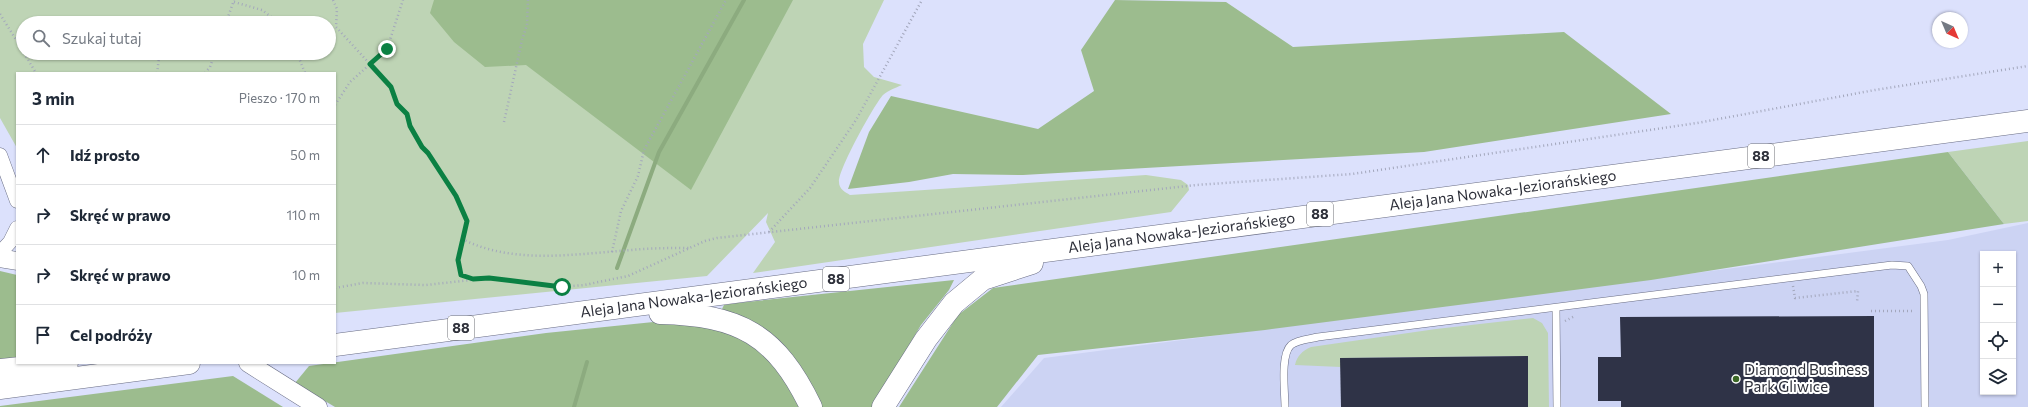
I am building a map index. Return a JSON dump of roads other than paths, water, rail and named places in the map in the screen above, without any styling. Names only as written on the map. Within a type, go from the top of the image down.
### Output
[{"type":"main road","points":[[1967,129],[2028,111]]},
{"type":"main road","name":"Aleja Jana Nowaka-Jeziorańskiego","points":[[336,345],[2028,121]]},
{"type":"main road","points":[[883,407],[926,339],[954,303],[983,279],[1085,245]]},
{"type":"main road","points":[[587,312],[693,314],[720,319],[739,326],[776,352],[795,378],[811,407]]},
{"type":"main road","points":[[0,370],[57,364]]},
{"type":"main road","points":[[0,388],[174,364]]},
{"type":"street","points":[[1,162],[16,199]]},
{"type":"street","points":[[0,254],[10,242],[16,230]]},
{"type":"street","points":[[0,258],[16,261]]},
{"type":"street","points":[[250,364],[318,407]]},
{"type":"lane","points":[[1285,407],[1286,351],[1292,344],[1299,341],[1326,336],[1892,265],[1908,266],[1922,286],[1924,294],[1925,407]]},
{"type":"lane","points":[[1556,308],[1557,407]]},
{"type":"waterway","points":[[617,268],[659,152],[744,0]]},
{"type":"waterway","points":[[574,407],[587,362]]},
{"type":"place","name":"Diamond Business Park Gliwice","points":[[1736,379]]}]
